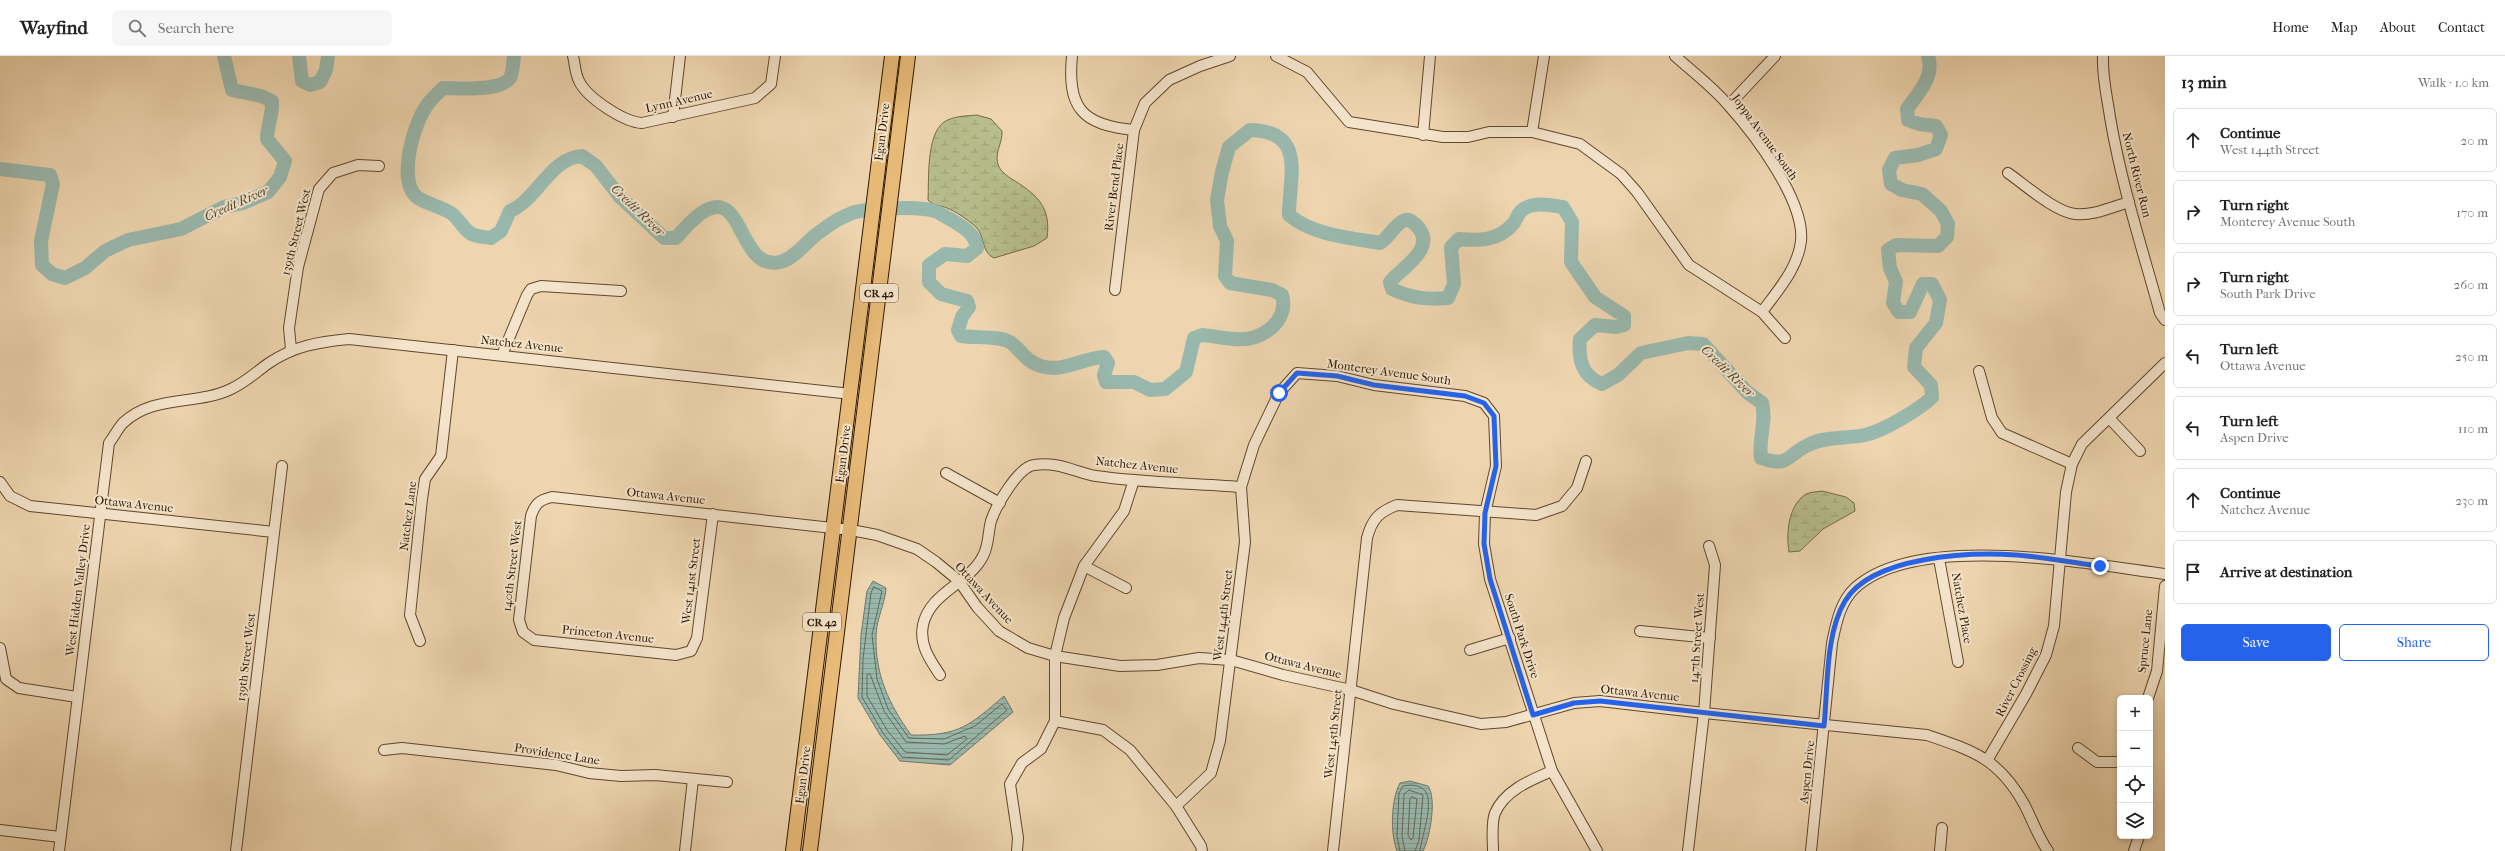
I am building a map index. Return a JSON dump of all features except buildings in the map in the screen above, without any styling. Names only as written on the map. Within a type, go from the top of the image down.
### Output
[{"type":"highway","name":"Egan Drive","points":[[793,851],[892,56]]},
{"type":"highway","name":"Egan Drive","points":[[810,851],[851,530],[908,56]]},
{"type":"street","name":"Lynn Avenue","points":[[573,56],[578,80],[588,92],[625,120],[642,123],[755,98],[771,84],[775,56]]},
{"type":"street","points":[[673,117],[680,56]]},
{"type":"street","name":"River Bend Place","points":[[1072,56],[1070,80],[1078,107],[1096,122],[1112,128],[1134,130],[1115,290]]},
{"type":"street","points":[[1134,130],[1145,103],[1169,80],[1200,66],[1230,56]]},
{"type":"street","points":[[1276,56],[1307,72],[1349,122],[1423,134],[1468,137],[1489,132],[1532,132],[1580,144],[1621,174],[1638,192],[1689,265],[1762,312],[1785,338]]},
{"type":"street","points":[[1423,134],[1430,56]]},
{"type":"street","points":[[1532,132],[1544,56]]},
{"type":"street","name":"Joppa Avenue South","points":[[1675,56],[1729,105],[1784,180],[1797,214],[1801,240],[1794,268],[1762,312]]},
{"type":"street","points":[[1729,105],[1775,56]]},
{"type":"street","name":"North River Run","points":[[2103,56],[2102,71],[2114,138],[2129,202],[2160,313],[2165,320]]},
{"type":"street","name":"139th Street West","points":[[291,349],[289,328],[298,267],[319,189],[333,173],[358,165],[379,166]]},
{"type":"street","points":[[2008,173],[2056,206],[2074,214],[2092,213],[2129,202]]},
{"type":"street","points":[[502,355],[527,295],[531,289],[542,286],[621,291]]},
{"type":"street","name":"Natchez Avenue","points":[[204,397],[230,390],[246,381],[291,349],[316,342],[349,340],[502,355],[851,394]]},
{"type":"street","name":"Natchez Lane","points":[[420,641],[410,615],[425,480],[441,456],[453,350]]},
{"type":"street","name":"River Crossing","points":[[1988,759],[2026,694],[2046,655],[2054,626],[2066,492],[2072,464],[2082,444],[2110,419],[2137,388],[2165,363]]},
{"type":"street","points":[[1979,371],[1992,418],[2002,432],[2072,464]]},
{"type":"street","name":"Monterey Avenue South","points":[[1297,373],[1337,376],[1374,385],[1465,396],[1484,403],[1494,416]]},
{"type":"street","name":"West 144th Street","points":[[1176,806],[1211,773],[1220,741],[1245,542],[1241,487],[1254,445],[1279,393],[1297,373]]},
{"type":"street","name":"West Hidden Valley Drive","points":[[59,851],[100,513],[110,443],[123,423],[145,407],[176,400],[204,397]]},
{"type":"street","name":"South Park Drive","points":[[1494,416],[1496,466],[1485,513],[1484,544],[1490,579],[1552,771],[1597,851]]},
{"type":"street","points":[[2110,419],[2140,451]]},
{"type":"street","points":[[1485,513],[1536,515],[1562,506],[1578,488],[1586,461]]},
{"type":"street","name":"Natchez Avenue","points":[[1000,503],[1016,477],[1032,465],[1053,463],[1095,475],[1134,480],[1241,487]]},
{"type":"street","name":"139th Street West","points":[[236,851],[282,466]]},
{"type":"street","points":[[940,675],[924,647],[923,627],[931,607],[959,581],[971,574],[984,555],[992,519],[1000,503],[946,473]]},
{"type":"street","points":[[1017,851],[1018,838],[1010,784],[1022,763],[1041,749],[1055,720],[1055,656],[1064,618],[1084,566],[1124,511],[1134,480]]},
{"type":"street","name":"Ottawa Avenue","points":[[0,482],[10,496],[30,506],[274,532]]},
{"type":"street","name":"Ottawa Avenue","points":[[536,503],[552,497],[834,528],[877,535],[918,549],[959,581],[977,607],[999,631],[1028,648],[1055,656],[1120,666],[1157,665],[1199,658],[1231,660],[1283,675],[1351,690],[1394,704],[1481,724],[1506,722],[1574,703],[1600,701],[1704,714],[1927,735],[1959,746],[1988,759],[2008,780],[2020,798],[2048,851]]},
{"type":"street","name":"140th Street West","points":[[523,632],[519,620],[531,516],[536,503]]},
{"type":"street","name":"West 145th Street","points":[[1333,851],[1367,538],[1371,523],[1380,512],[1397,505],[1485,513]]},
{"type":"street","name":"West 141st Street","points":[[691,651],[697,638],[712,514]]},
{"type":"street","name":"147th Street West","points":[[1688,851],[1704,714],[1715,566],[1709,546]]},
{"type":"street","points":[[1939,559],[1966,555],[2017,555],[2165,574]]},
{"type":"street","name":"Aspen Drive","points":[[1811,851],[1832,643],[1837,619],[1845,601],[1855,588],[1874,574],[1898,564],[1939,559]]},
{"type":"street","name":"Natchez Place","points":[[1939,559],[1958,662]]},
{"type":"street","points":[[1084,566],[1126,588]]},
{"type":"street","name":"Spruce Lane","points":[[2149,695],[2158,671],[2165,586]]},
{"type":"street","name":"Princeton Avenue","points":[[523,632],[534,640],[676,654],[691,651]]},
{"type":"street","points":[[1640,632],[1710,638]]},
{"type":"street","points":[[1470,650],[1510,638]]},
{"type":"street","points":[[0,648],[6,679],[19,688],[77,697]]},
{"type":"street","points":[[1055,720],[1103,730],[1130,750],[1176,806],[1201,846],[1202,851]]},
{"type":"street","name":"Providence Lane","points":[[384,750],[402,748],[556,765],[589,773],[621,776],[655,775],[727,782]]},
{"type":"street","points":[[2078,748],[2097,762],[2117,762]]},
{"type":"street","points":[[1493,851],[1495,814],[1507,796],[1527,782],[1552,771]]},
{"type":"street","points":[[685,851],[693,779]]},
{"type":"street","points":[[1940,851],[1942,828]]},
{"type":"street","points":[[0,830],[60,837]]},
{"type":"street","points":[[2134,851],[2138,839]]},
{"type":"green space","points":[[977,115],[991,119],[1002,131],[997,158],[999,167],[1006,175],[1031,192],[1037,198],[1042,204],[1047,219],[1047,238],[1034,246],[994,258],[987,252],[981,235],[976,227],[955,212],[934,204],[928,200],[931,147],[938,128],[944,122],[951,119]]},
{"type":"green space","points":[[1822,491],[1846,497],[1854,503],[1855,511],[1823,529],[1800,551],[1789,552],[1788,528],[1795,505],[1806,494]]},
{"type":"water","points":[[873,581],[886,588],[876,630],[878,664],[890,700],[911,735],[941,734],[962,727],[972,722],[1004,696],[1013,712],[950,765],[900,761],[880,735],[858,698],[861,635],[867,591]]},
{"type":"water","points":[[1410,781],[1428,786],[1432,799],[1432,818],[1426,845],[1423,851],[1397,851],[1392,826],[1393,807],[1400,783]]},
{"type":"waterway","name":"Credit River","points":[[0,169],[50,175],[53,184],[41,241],[42,265],[52,274],[65,278],[85,268],[105,251],[128,240],[181,229],[224,207],[243,203],[268,192],[280,177],[285,161],[267,139],[272,111],[272,101],[261,96],[232,90],[224,56]]},
{"type":"waterway","name":"Credit River","points":[[299,56],[302,81],[310,85],[320,82],[326,70],[328,56]]},
{"type":"waterway","name":"Credit River","points":[[514,56],[511,76],[505,82],[488,87],[468,89],[443,88],[431,100],[423,112],[417,124],[410,151],[408,179],[412,190],[418,198],[451,213],[468,231],[480,237],[491,238],[501,231],[510,211],[520,206],[552,171],[571,158],[582,156],[596,166],[620,197],[664,238],[676,238],[699,215],[716,207],[727,211],[736,222],[753,251],[764,261],[780,262],[786,260],[825,228],[852,213],[893,208],[927,209],[938,212],[964,228],[971,234],[976,243],[977,248],[967,256],[945,254],[929,265],[929,282],[941,294],[967,301],[969,307],[962,317],[958,330],[961,336],[1006,340],[1014,345],[1035,364],[1049,368],[1057,368],[1104,357],[1108,363],[1104,375],[1106,382],[1134,382],[1150,390],[1165,389],[1186,372],[1194,338],[1202,335],[1234,339],[1252,338],[1266,332],[1272,327],[1277,322],[1283,310],[1282,295],[1272,290],[1230,283],[1225,276],[1227,241],[1220,226],[1217,200],[1222,172],[1229,147],[1250,130],[1268,132],[1280,138],[1287,147],[1291,159],[1292,172],[1289,215],[1298,222],[1332,235],[1380,243],[1401,222],[1408,220],[1416,225],[1422,233],[1423,242],[1421,249],[1410,263],[1390,282],[1392,289],[1413,296],[1433,299],[1448,298],[1454,284],[1451,247],[1459,239],[1481,240],[1495,237],[1507,230],[1513,224],[1518,214],[1530,206],[1541,204],[1563,207],[1572,222],[1571,262],[1595,297],[1624,316],[1624,325],[1616,327],[1595,325],[1580,339],[1581,360],[1590,377],[1602,384],[1618,375],[1641,353],[1688,343],[1703,344],[1747,392],[1762,403],[1764,417],[1760,451],[1761,458],[1777,462],[1787,459],[1801,449],[1815,442],[1873,433],[1910,414],[1932,397],[1931,385],[1914,367],[1916,348],[1936,323],[1940,300],[1932,284],[1923,284],[1910,312],[1899,312],[1893,303],[1896,282],[1890,268],[1888,250],[1896,245],[1938,246],[1947,237],[1948,224],[1941,211],[1922,194],[1902,190],[1891,184],[1889,170],[1895,158],[1918,155],[1936,149],[1941,135],[1936,126],[1919,124],[1908,120],[1907,109],[1927,78],[1930,64],[1928,56]]},
{"type":"route","points":[[1279,393],[1297,373],[1337,376],[1374,385],[1399,389],[1465,396],[1484,403],[1494,416],[1496,434],[1496,466],[1485,513],[1484,544],[1490,579],[1510,638],[1533,715],[1574,703],[1600,701],[1704,714],[1824,726],[1832,643],[1837,619],[1845,601],[1855,588],[1874,574],[1898,564],[1966,555],[2017,555],[2100,566]]}]
